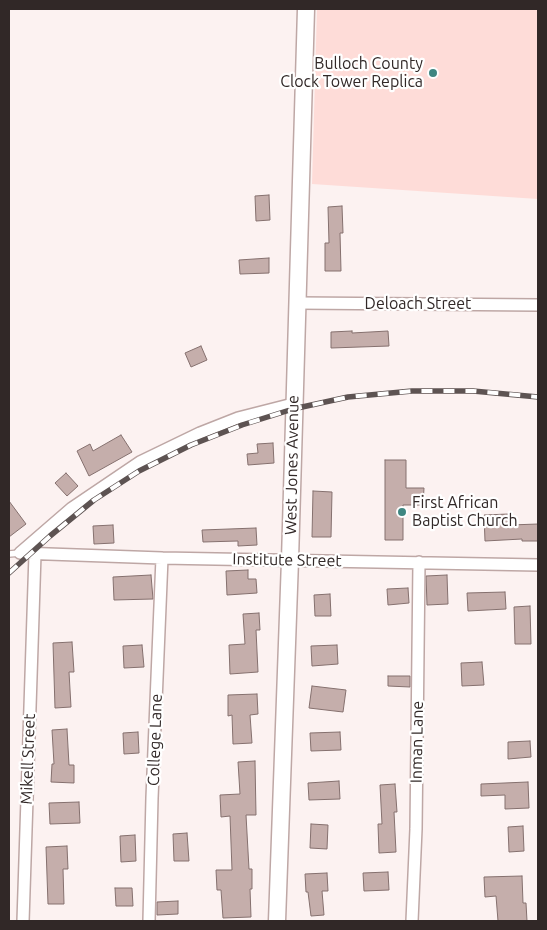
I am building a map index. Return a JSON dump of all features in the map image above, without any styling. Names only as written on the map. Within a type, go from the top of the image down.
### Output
[{"type":"street","name":"West Jones Avenue","points":[[278,921],[306,9]]},
{"type":"street","name":"Deloach Street","points":[[298,303],[538,305]]},
{"type":"street","points":[[14,554],[72,508],[140,462],[200,433],[238,418],[293,404]]},
{"type":"street","name":"Institute Street","points":[[14,554],[538,565]]},
{"type":"street","name":"Mikell Street","points":[[23,921],[35,554]]},
{"type":"street","name":"College Lane","points":[[149,921],[162,558]]},
{"type":"street","name":"Inman Lane","points":[[412,921],[416,829],[420,562]]},
{"type":"shaded area","points":[[317,9],[538,9],[538,199],[312,184]]},
{"type":"building","points":[[269,195],[270,220],[256,221],[255,196]]},
{"type":"building","points":[[342,206],[343,233],[340,233],[341,271],[325,271],[325,243],[329,243],[328,207]]},
{"type":"building","points":[[269,258],[269,273],[240,274],[239,260]]},
{"type":"building","points":[[352,331],[352,333],[388,331],[389,346],[331,348],[331,332]]},
{"type":"building","points":[[201,346],[207,360],[191,367],[185,353]]},
{"type":"building","points":[[121,435],[132,452],[89,476],[77,451],[90,444],[93,451]]},
{"type":"building","points":[[273,443],[274,463],[248,465],[247,454],[258,453],[257,444]]},
{"type":"building","points":[[385,460],[406,460],[406,488],[424,488],[423,505],[403,505],[403,540],[385,540]]},
{"type":"building","points":[[66,473],[78,486],[67,496],[55,483]]},
{"type":"building","points":[[313,491],[332,492],[331,537],[312,537]]},
{"type":"building","points":[[9,501],[26,524],[9,537]]},
{"type":"building","points":[[509,514],[510,525],[538,524],[538,541],[522,541],[522,539],[485,541],[484,515]]},
{"type":"building","points":[[113,525],[114,543],[94,544],[93,526]]},
{"type":"building","points":[[256,528],[257,545],[238,546],[238,541],[203,542],[202,530]]},
{"type":"building","points":[[248,570],[248,579],[256,579],[257,593],[227,595],[226,571]]},
{"type":"building","points":[[151,575],[153,599],[114,600],[113,577]]},
{"type":"building","points":[[447,575],[448,604],[427,605],[426,576]]},
{"type":"building","points":[[408,588],[409,603],[388,605],[387,589]]},
{"type":"building","points":[[505,592],[506,609],[468,611],[467,593]]},
{"type":"building","points":[[330,594],[331,616],[315,616],[314,595]]},
{"type":"building","points":[[530,606],[531,644],[515,644],[514,607]]},
{"type":"building","points":[[259,613],[260,630],[256,630],[258,672],[230,674],[229,645],[245,644],[243,614]]},
{"type":"building","points":[[72,642],[74,672],[69,672],[71,707],[55,708],[53,643]]},
{"type":"building","points":[[142,645],[144,667],[124,668],[123,646]]},
{"type":"building","points":[[337,645],[338,664],[312,666],[311,646]]},
{"type":"building","points":[[482,662],[484,685],[462,686],[461,663]]},
{"type":"building","points":[[388,676],[410,676],[410,687],[388,686]]},
{"type":"building","points":[[312,686],[346,690],[343,712],[309,708]]},
{"type":"building","points":[[257,694],[258,714],[250,715],[252,743],[233,744],[232,715],[228,716],[228,695]]},
{"type":"building","points":[[67,729],[69,765],[74,765],[74,783],[51,782],[52,764],[54,764],[52,730]]},
{"type":"building","points":[[138,732],[139,753],[124,754],[123,733]]},
{"type":"building","points":[[340,732],[341,750],[311,751],[310,733]]},
{"type":"building","points":[[530,741],[531,757],[508,759],[508,742]]},
{"type":"building","points":[[255,761],[256,815],[246,815],[249,869],[252,869],[252,889],[250,889],[251,917],[223,918],[221,890],[217,890],[216,870],[232,870],[230,816],[221,817],[220,795],[240,794],[238,762]]},
{"type":"building","points":[[339,781],[340,799],[309,800],[308,783]]},
{"type":"building","points":[[528,782],[529,808],[505,809],[505,795],[481,796],[481,784]]},
{"type":"building","points":[[395,784],[397,812],[394,812],[396,852],[379,853],[378,824],[382,824],[380,785]]},
{"type":"building","points":[[79,802],[80,823],[50,824],[49,803]]},
{"type":"building","points":[[311,824],[328,825],[327,849],[310,848]]},
{"type":"building","points":[[523,826],[524,851],[509,852],[508,827]]},
{"type":"building","points":[[187,833],[189,861],[174,861],[173,834]]},
{"type":"building","points":[[135,835],[136,861],[121,862],[120,836]]},
{"type":"building","points":[[67,846],[68,869],[63,869],[64,904],[48,904],[46,847]]},
{"type":"building","points":[[388,872],[389,890],[364,891],[363,873]]},
{"type":"building","points":[[327,873],[328,891],[322,891],[324,915],[311,916],[308,892],[306,892],[305,874]]},
{"type":"building","points":[[522,876],[523,903],[526,903],[527,921],[498,921],[496,896],[485,897],[484,877]]},
{"type":"building","points":[[115,888],[132,888],[133,906],[116,906]]},
{"type":"building","points":[[178,901],[178,914],[157,915],[157,902]]},
{"type":"railway","points":[[9,573],[94,500],[139,471],[191,445],[242,425],[293,409],[348,397],[412,391],[473,391],[538,397]]},
{"type":"place","name":"Bulloch County Clock Tower Replica","points":[[433,73]]},
{"type":"place","name":"First African Baptist Church","points":[[402,512]]}]
